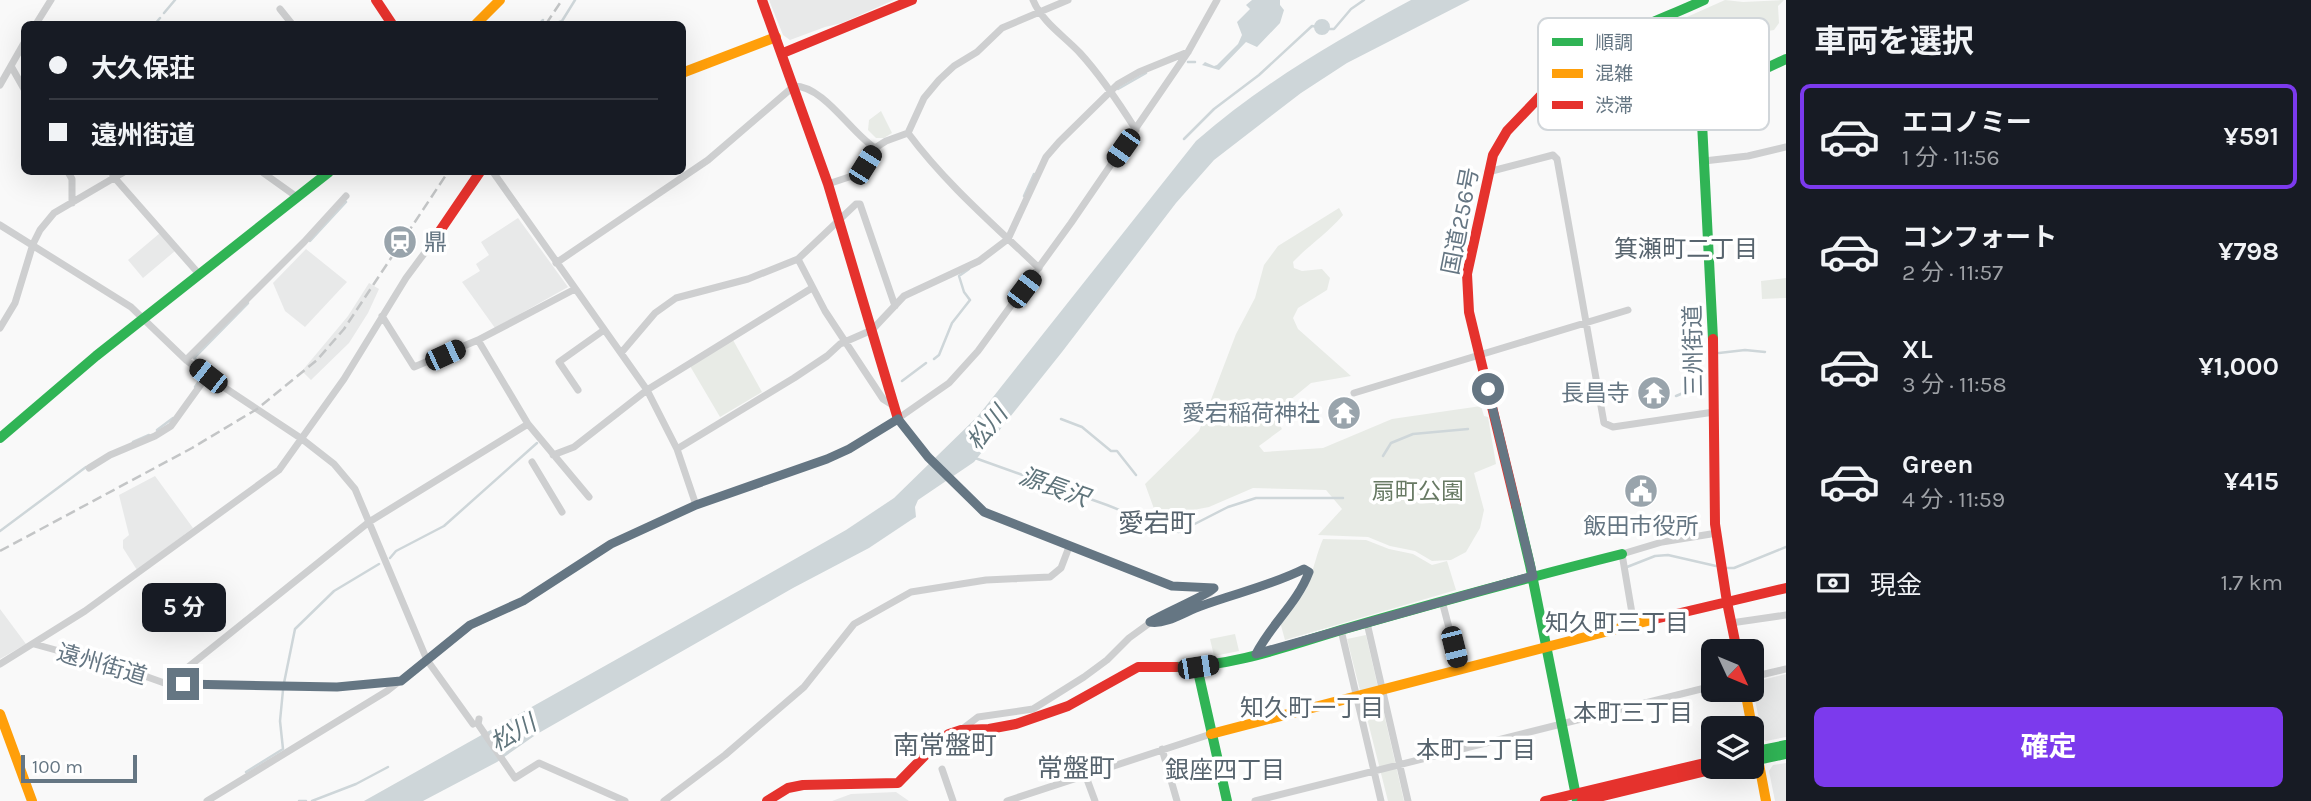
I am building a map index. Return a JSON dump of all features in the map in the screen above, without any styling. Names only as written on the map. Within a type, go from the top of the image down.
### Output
[{"type":"main road","points":[[376,0],[390,21]]},
{"type":"main road","points":[[479,21],[500,0]]},
{"type":"main road","points":[[762,0],[783,52],[828,184],[898,419]]},
{"type":"main road","points":[[783,52],[912,0]]},
{"type":"main road","name":"国道256号","points":[[1664,18],[1703,0]]},
{"type":"main road","points":[[686,71],[776,37]]},
{"type":"main road","points":[[1769,67],[1786,59]]},
{"type":"main road","name":"国道256号","points":[[1537,99],[1503,137],[1487,176],[1468,274],[1469,312],[1533,576],[1578,799]]},
{"type":"main road","name":"三州街道","points":[[1702,130],[1713,324],[1717,533],[1734,639]]},
{"type":"main road","points":[[0,438],[143,318],[325,175]]},
{"type":"main road","points":[[429,247],[478,175]]},
{"type":"main road","points":[[767,801],[788,788],[803,785],[898,783],[949,734],[961,730],[1016,724],[1068,706],[1138,667],[1198,667],[1256,654],[1533,576],[1622,554]]},
{"type":"main road","points":[[1212,734],[1548,646],[1786,588]]},
{"type":"main road","points":[[1198,667],[1227,801]]},
{"type":"main road","points":[[0,714],[32,801]]},
{"type":"main road","points":[[1764,753],[1786,745]]},
{"type":"main road","points":[[1764,755],[1786,754]]},
{"type":"main road","points":[[1578,799],[1701,764]]},
{"type":"main road","points":[[1545,801],[1578,799],[1701,772]]},
{"type":"main road","points":[[1761,779],[1766,801]]},
{"type":"street","points":[[38,21],[51,0]]},
{"type":"street","points":[[1032,0],[1038,13],[1081,54],[1111,91],[1136,130]]},
{"type":"street","points":[[828,184],[852,176],[865,165],[876,148],[908,133],[924,98],[939,80],[1002,28],[1068,0]]},
{"type":"street","points":[[207,801],[401,681],[470,625],[523,601],[611,544],[696,505],[849,449],[898,419],[948,383],[968,363],[1039,268],[1136,130],[1188,52],[1217,0]]},
{"type":"street","points":[[280,9],[290,21]]},
{"type":"street","points":[[0,85],[21,48]]},
{"type":"street","points":[[677,449],[794,377],[846,341],[872,330],[904,296],[979,261],[1008,239],[1048,153],[1118,84],[1139,72],[1188,52]]},
{"type":"street","points":[[11,66],[21,84]]},
{"type":"street","points":[[686,175],[708,160],[794,86],[801,86],[815,93],[862,139],[876,148]]},
{"type":"street","points":[[908,133],[958,193],[1039,268]]},
{"type":"street","points":[[1704,160],[1748,156],[1786,148]]},
{"type":"street","points":[[1487,176],[1553,155],[1557,159],[1604,423],[1609,426],[1713,412]]},
{"type":"street","points":[[70,175],[72,203]]},
{"type":"street","points":[[266,175],[297,197]]},
{"type":"street","points":[[495,175],[648,390],[677,449],[696,505]]},
{"type":"street","points":[[556,263],[686,175]]},
{"type":"street","points":[[0,328],[15,303],[40,230],[54,213],[113,176],[199,274]]},
{"type":"street","points":[[186,360],[346,196]]},
{"type":"street","points":[[621,353],[655,313],[676,298],[748,279],[798,259],[856,204],[860,204],[895,306]]},
{"type":"street","points":[[0,225],[131,307],[186,360],[302,439],[348,478],[427,660],[476,722],[512,776],[515,778],[539,763],[625,801]]},
{"type":"street","points":[[0,664],[85,611],[279,470],[344,379],[382,316],[429,247]]},
{"type":"street","points":[[798,259],[812,288],[883,400],[895,407]]},
{"type":"street","points":[[553,455],[574,447],[648,390],[812,288]]},
{"type":"street","points":[[382,316],[414,367],[478,340],[575,289]]},
{"type":"street","points":[[709,289],[713,298]]},
{"type":"street","points":[[1354,393],[1628,310]]},
{"type":"street","points":[[578,390],[559,362],[604,330]]},
{"type":"street","points":[[478,340],[528,424],[589,497]]},
{"type":"street","points":[[89,468],[171,426],[208,376]]},
{"type":"street","points":[[898,419],[928,457],[984,512],[1172,586],[1214,588],[1210,593],[1150,622],[1107,660],[1033,709],[978,718],[961,730]]},
{"type":"street","points":[[167,684],[369,522],[528,424]]},
{"type":"street","points":[[532,462],[562,512]]},
{"type":"street","points":[[1634,625],[1622,554],[1662,542],[1717,533]]},
{"type":"street","points":[[664,801],[724,755],[804,687],[854,624],[911,592],[986,580],[1050,577],[1061,568],[1069,547]]},
{"type":"street","points":[[1150,622],[1158,623],[1202,605],[1275,583],[1304,569],[1309,572],[1302,591],[1268,632],[1256,654]]},
{"type":"street","points":[[1442,601],[1460,670]]},
{"type":"street","points":[[1731,623],[1786,615]]},
{"type":"street","points":[[1367,623],[1408,801]]},
{"type":"street","points":[[1341,630],[1381,801]]},
{"type":"street","name":"遠州街道","points":[[34,645],[128,670],[167,684],[337,687],[401,681]]},
{"type":"street","points":[[1764,674],[1786,668]]},
{"type":"street","points":[[1255,801],[1701,689]]},
{"type":"street","points":[[1007,801],[1212,734]]},
{"type":"street","points":[[1162,749],[1177,801]]},
{"type":"street","points":[[942,769],[953,801]]},
{"type":"street","points":[[1085,774],[1095,801]]},
{"type":"shaded area","points":[[769,0],[894,0],[842,23],[790,40],[783,35]]},
{"type":"shaded area","points":[[518,218],[568,287],[495,328],[462,282],[480,271],[476,264],[489,255],[481,242]]},
{"type":"shaded area","points":[[160,233],[175,251],[143,278],[128,260]]},
{"type":"shaded area","points":[[306,249],[347,282],[305,327],[285,311],[273,283]]},
{"type":"shaded area","points":[[369,283],[379,289],[368,313],[349,343],[311,380],[302,371],[348,316]]},
{"type":"shaded area","points":[[155,476],[193,528],[137,570],[123,548],[123,540],[129,535],[119,495]]},
{"type":"shaded area","points":[[0,609],[26,644],[0,659]]},
{"type":"shaded area","points":[[1786,674],[1786,737],[1764,740],[1764,716],[1758,716],[1755,702],[1764,702],[1764,680]]},
{"type":"shaded area","points":[[1786,763],[1786,801],[1775,801],[1769,771],[1773,765]]},
{"type":"shaded area","points":[[896,792],[909,801],[832,801],[851,794]]},
{"type":"green space","points":[[1725,0],[1784,0],[1778,6],[1779,23],[1774,30],[1769,30],[1769,18],[1685,18]]},
{"type":"green space","points":[[881,111],[892,133],[884,138],[876,138],[868,130],[869,120]]},
{"type":"green space","name":"扇町公園","points":[[1339,208],[1343,215],[1293,262],[1294,268],[1302,271],[1322,269],[1330,278],[1327,290],[1298,308],[1293,318],[1298,329],[1351,376],[1311,383],[1289,401],[1270,407],[1282,429],[1259,446],[1264,452],[1323,448],[1392,419],[1481,406],[1484,416],[1488,417],[1496,464],[1474,473],[1484,510],[1480,528],[1466,552],[1451,560],[1432,561],[1415,551],[1390,546],[1368,537],[1318,535],[1342,509],[1326,490],[1253,488],[1209,507],[1157,517],[1145,484],[1199,431],[1236,334],[1255,298],[1264,265],[1278,246]]},
{"type":"green space","points":[[1786,278],[1786,298],[1762,299],[1761,281]]},
{"type":"green space","points":[[733,340],[762,392],[720,417],[690,366]]},
{"type":"green space","points":[[1323,539],[1366,540],[1413,554],[1432,565],[1447,561],[1456,590],[1285,640],[1280,622],[1307,588]]},
{"type":"green space","points":[[1235,634],[1239,651],[1214,656],[1210,639]]},
{"type":"green space","points":[[1366,635],[1404,801],[1388,801],[1347,639]]},
{"type":"water","points":[[1252,0],[1280,0],[1284,10],[1280,23],[1257,47],[1246,42],[1219,70],[1202,65],[1205,62],[1217,65],[1238,44],[1242,35],[1237,22],[1250,9],[1246,5]]},
{"type":"water","name":"松川","points":[[1411,0],[1470,0],[1347,63],[1301,93],[1214,160],[1176,203],[974,462],[918,500],[915,507],[916,517],[869,548],[793,588],[537,734],[497,762],[423,801],[364,801],[846,530],[894,498],[978,416],[1196,141],[1299,64]]},
{"type":"water","points":[[1322,19],[1328,21],[1328,33],[1322,35],[1316,33],[1314,27],[1316,21]]},
{"type":"waterway","points":[[164,13],[175,0]]},
{"type":"waterway","points":[[562,21],[575,0]]},
{"type":"waterway","points":[[1327,29],[1334,29],[1351,9],[1364,0]]},
{"type":"waterway","points":[[1184,139],[1214,109],[1259,75],[1312,26],[1318,27]]},
{"type":"waterway","points":[[1188,62],[1195,62]]},
{"type":"waterway","points":[[1118,89],[1146,73]]},
{"type":"waterway","points":[[1024,196],[1034,174]]},
{"type":"waterway","points":[[310,241],[346,202]]},
{"type":"waterway","points":[[934,359],[939,355],[952,323],[970,300],[964,292],[959,276],[969,269]]},
{"type":"waterway","points":[[208,368],[194,358],[248,303]]},
{"type":"waterway","name":"源長沢","points":[[1719,353],[1745,350],[1765,352]]},
{"type":"waterway","points":[[902,381],[926,363]]},
{"type":"waterway","name":"源長沢","points":[[1676,396],[1700,386],[1701,369]]},
{"type":"waterway","points":[[195,387],[201,378]]},
{"type":"waterway","points":[[157,430],[173,418]]},
{"type":"waterway","points":[[1061,419],[1082,427],[1111,451],[1117,451],[1136,475]]},
{"type":"waterway","name":"源長沢","points":[[1383,456],[1391,443],[1413,434],[1468,429]]},
{"type":"waterway","points":[[133,442],[149,435]]},
{"type":"waterway","points":[[390,558],[396,551],[444,526],[537,443]]},
{"type":"waterway","name":"源長沢","points":[[975,458],[1179,532],[1228,507],[1256,498],[1343,498]]},
{"type":"waterway","points":[[0,531],[86,467]]},
{"type":"waterway","points":[[1726,568],[1734,568],[1786,547]]},
{"type":"waterway","points":[[1627,567],[1655,556],[1668,555],[1716,566]]},
{"type":"waterway","points":[[284,683],[295,629],[334,591],[379,564]]},
{"type":"waterway","points":[[246,772],[283,749],[280,721],[283,690]]},
{"type":"waterway","points":[[312,801],[356,784],[388,767]]},
{"type":"waterway","points":[[299,801],[306,801]]},
{"type":"railway","points":[[548,21],[562,0]]},
{"type":"railway","points":[[0,551],[192,448],[257,409],[317,360],[344,329],[446,175]]},
{"type":"traffic: fast","points":[[1662,18],[1704,0]]},
{"type":"traffic: fast","points":[[1769,67],[1786,59]]},
{"type":"traffic: fast","points":[[1702,130],[1713,339]]},
{"type":"traffic: fast","points":[[0,438],[96,356],[325,175]]},
{"type":"traffic: fast","points":[[1516,506],[1577,801]]},
{"type":"traffic: fast","points":[[1176,667],[1241,659],[1450,599],[1622,554]]},
{"type":"traffic: fast","points":[[1197,667],[1227,801]]},
{"type":"traffic: fast","points":[[1764,750],[1786,745]]},
{"type":"traffic: fast","points":[[1764,759],[1786,754]]},
{"type":"traffic: slow","points":[[479,21],[500,0]]},
{"type":"traffic: slow","points":[[686,71],[776,37]]},
{"type":"traffic: slow","points":[[1211,734],[1655,619]]},
{"type":"traffic: slow","points":[[1747,702],[1766,801]]},
{"type":"traffic: slow","points":[[0,714],[32,801]]},
{"type":"traffic: jam","points":[[376,0],[390,21]]},
{"type":"traffic: jam","points":[[762,0],[828,184],[898,419]]},
{"type":"traffic: jam","points":[[783,53],[912,0]]},
{"type":"traffic: jam","points":[[1516,506],[1469,312],[1467,274],[1493,155],[1507,131],[1538,99]]},
{"type":"traffic: jam","points":[[429,247],[478,175]]},
{"type":"traffic: jam","points":[[1655,619],[1727,602],[1715,524],[1713,339]]},
{"type":"traffic: jam","points":[[1735,639],[1727,602],[1786,588]]},
{"type":"traffic: jam","points":[[767,801],[788,788],[803,785],[898,783],[949,734],[961,730],[1016,724],[1068,706],[1138,667],[1176,667]]},
{"type":"traffic: jam","points":[[1545,801],[1701,764]]},
{"type":"traffic: jam","points":[[1582,801],[1701,772]]},
{"type":"place","name":"鼎","points":[[400,242]]},
{"type":"place","name":"長昌寺","points":[[1654,393]]},
{"type":"place","name":"愛宕稲荷神社","points":[[1344,413]]},
{"type":"place","name":"飯田市役所","points":[[1641,491]]},
{"type":"district","name":"箕瀬町二丁目","points":[[1686,249]]},
{"type":"district","name":"愛宕町","points":[[1157,523]]},
{"type":"district","name":"知久町三丁目","points":[[1617,623]]},
{"type":"district","name":"知久町一丁目","points":[[1312,708]]},
{"type":"district","name":"本町三丁目","points":[[1633,713]]},
{"type":"district","name":"南常盤町","points":[[945,745]]},
{"type":"district","name":"本町二丁目","points":[[1476,750]]},
{"type":"district","name":"常盤町","points":[[1076,768]]},
{"type":"district","name":"銀座四丁目","points":[[1225,770]]},
{"type":"route","points":[[183,684],[337,687],[401,681],[470,625],[523,601],[611,544],[696,505],[827,459],[898,419],[928,457],[984,512],[1172,586],[1214,588],[1214,591],[1150,622],[1153,624],[1202,605],[1275,583],[1304,569],[1309,572],[1302,591],[1268,632],[1256,654],[1533,576],[1488,389]]}]
